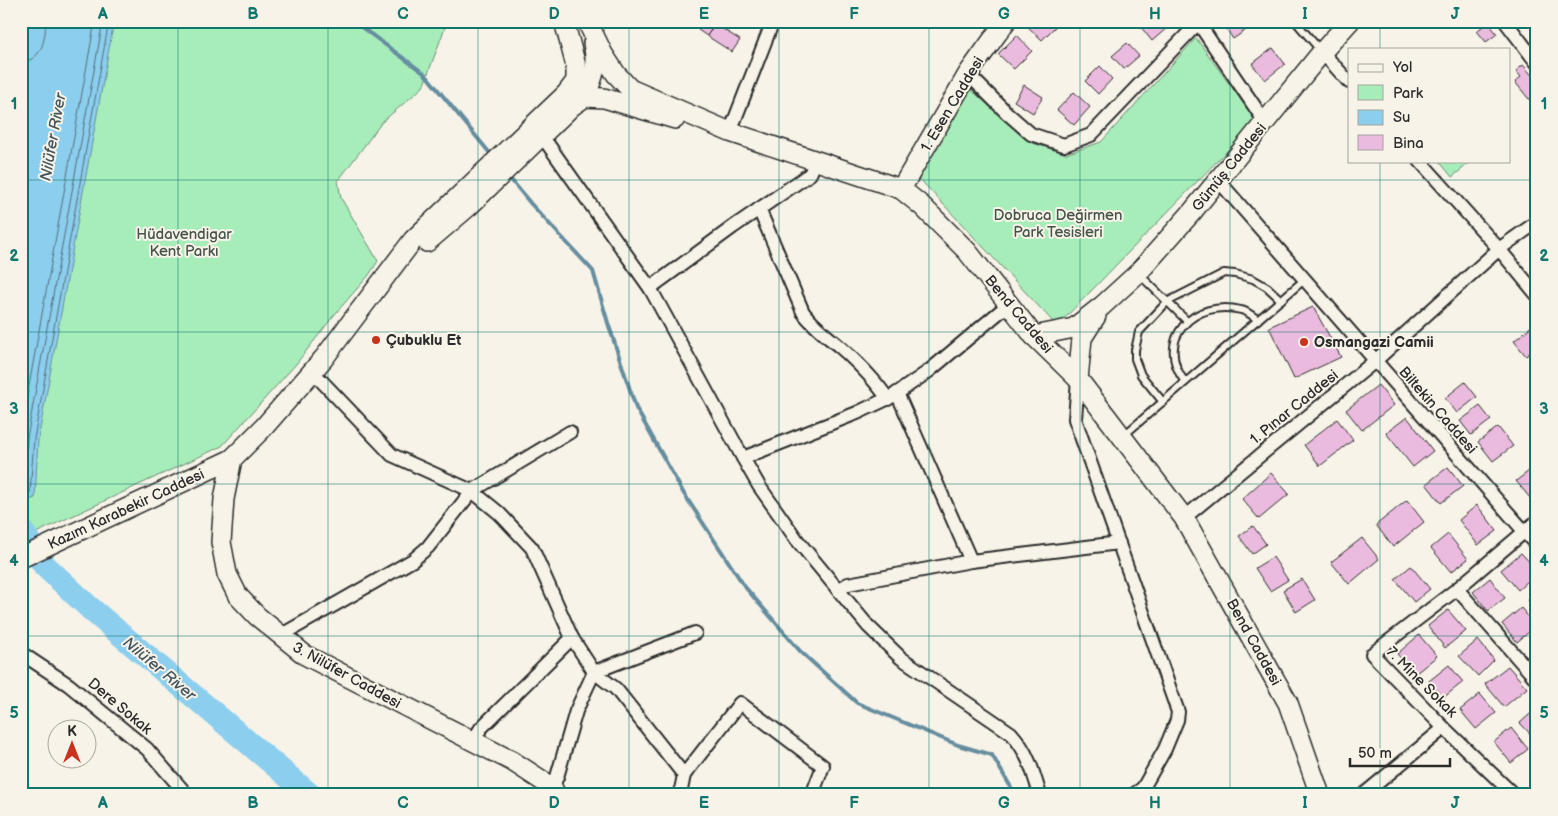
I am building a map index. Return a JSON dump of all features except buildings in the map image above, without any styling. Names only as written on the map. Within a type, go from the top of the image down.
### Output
[{"type":"main road","points":[[564,21],[576,66],[576,80],[587,91],[696,126],[730,132]]},
{"type":"main road","name":"1. Esen Caddesi","points":[[901,190],[968,74],[1005,21]]},
{"type":"main road","name":"Gümüş Caddesi","points":[[1102,306],[1138,273],[1350,21]]},
{"type":"main road","points":[[519,149],[542,136],[587,91],[596,70],[596,56],[588,24]]},
{"type":"main road","name":"Bend Caddesi","points":[[588,24],[611,68],[630,88],[730,132],[901,190],[922,206],[967,251],[1034,336],[1078,379],[1184,518],[1288,703],[1320,795]]},
{"type":"main road","points":[[232,460],[264,427],[312,371],[384,278],[462,202],[519,149],[587,91],[608,84],[630,88]]},
{"type":"main road","points":[[1034,336],[1074,328],[1102,306]]},
{"type":"main road","points":[[1078,379],[1082,338],[1102,306]]},
{"type":"main road","name":"Kazım Karabekir Caddesi","points":[[21,558],[232,460]]},
{"type":"main road","name":"3. Nilüfer Caddesi","points":[[232,460],[224,499],[221,542],[226,574],[238,596],[257,616],[306,655],[512,761],[554,791]]},
{"type":"street","points":[[730,132],[773,21]]},
{"type":"street","points":[[1505,21],[1537,63]]},
{"type":"street","points":[[968,74],[1007,114],[1031,134],[1064,145],[1091,135],[1197,22],[1265,122]]},
{"type":"street","points":[[1322,52],[1348,81]]},
{"type":"street","points":[[542,136],[650,288],[759,486],[792,533],[868,626],[901,658],[1011,733],[1029,758],[1040,795]]},
{"type":"street","points":[[650,288],[758,209],[810,174],[816,161]]},
{"type":"street","points":[[1421,162],[1499,249],[1537,295]]},
{"type":"street","name":"Biltekin Caddesi","points":[[1218,180],[1537,546]]},
{"type":"street","points":[[758,209],[803,312],[810,322],[892,396],[971,561]]},
{"type":"street","name":"1. Pınar Caddesi","points":[[1184,518],[1375,361],[1499,249],[1537,222]]},
{"type":"street","points":[[743,458],[857,413],[892,396],[929,371],[1009,304]]},
{"type":"street","points":[[312,371],[392,455],[472,491],[499,513],[532,548],[572,638],[594,672],[616,689],[684,776]]},
{"type":"street","points":[[1078,379],[1075,418],[1178,712],[1165,748],[1143,788],[1133,795]]},
{"type":"street","points":[[280,636],[413,560],[428,547],[472,491],[570,432]]},
{"type":"street","points":[[1537,521],[1457,589],[1537,680]]},
{"type":"street","points":[[838,590],[848,584],[971,561],[1119,543]]},
{"type":"street","name":"7. Mine Sokak","points":[[1457,589],[1372,654],[1444,728],[1514,795]]},
{"type":"street","points":[[554,791],[576,711],[594,672],[696,633]]},
{"type":"street","points":[[473,741],[482,728],[572,638]]},
{"type":"street","name":"Dere Sokak","points":[[21,653],[69,685],[147,749],[187,795]]},
{"type":"street","points":[[21,663],[69,685]]},
{"type":"street","points":[[680,795],[684,776],[740,703],[823,766],[812,795]]},
{"type":"street","points":[[1363,795],[1444,728]]},
{"type":"lane","points":[[1295,21],[1322,52]]},
{"type":"lane","points":[[1138,273],[1187,321]]},
{"type":"lane","points":[[1162,402],[1140,374],[1135,359],[1135,350],[1139,332],[1168,302],[1224,273],[1253,279],[1267,287],[1280,300]]},
{"type":"lane","points":[[1122,436],[1304,280]]},
{"type":"lane","points":[[1185,382],[1178,372],[1173,352],[1176,338],[1187,321],[1200,312],[1220,308],[1243,310],[1258,320]]},
{"type":"green space","name":"Hüdavendigar Kent Parkı","points":[[21,21],[447,22],[423,87],[382,122],[338,181],[341,198],[378,261],[369,275],[335,314],[296,364],[222,446],[21,540]]},
{"type":"green space","name":"Dobruca Değirmen Park Tesisleri","points":[[1196,38],[1256,121],[1057,326],[915,174],[970,89],[1030,142],[1066,154],[1101,142]]},
{"type":"green space","points":[[1440,162],[1471,162],[1452,177]]},
{"type":"water","points":[[27,21],[114,21],[38,440],[35,498],[21,503],[21,57]]},
{"type":"waterway","points":[[353,21],[425,74],[493,157]]},
{"type":"waterway","points":[[508,176],[531,204],[593,271],[636,408],[684,494],[745,587],[800,651],[857,703],[958,745],[992,755],[1012,789],[1013,795]]},
{"type":"waterway","name":"Nilüfer River","points":[[21,530],[45,566],[92,610],[310,795]]},
{"type":"place","name":"Çubuklu Et","points":[[376,340]]},
{"type":"place","name":"Osmangazi Camii","points":[[1304,342]]}]
